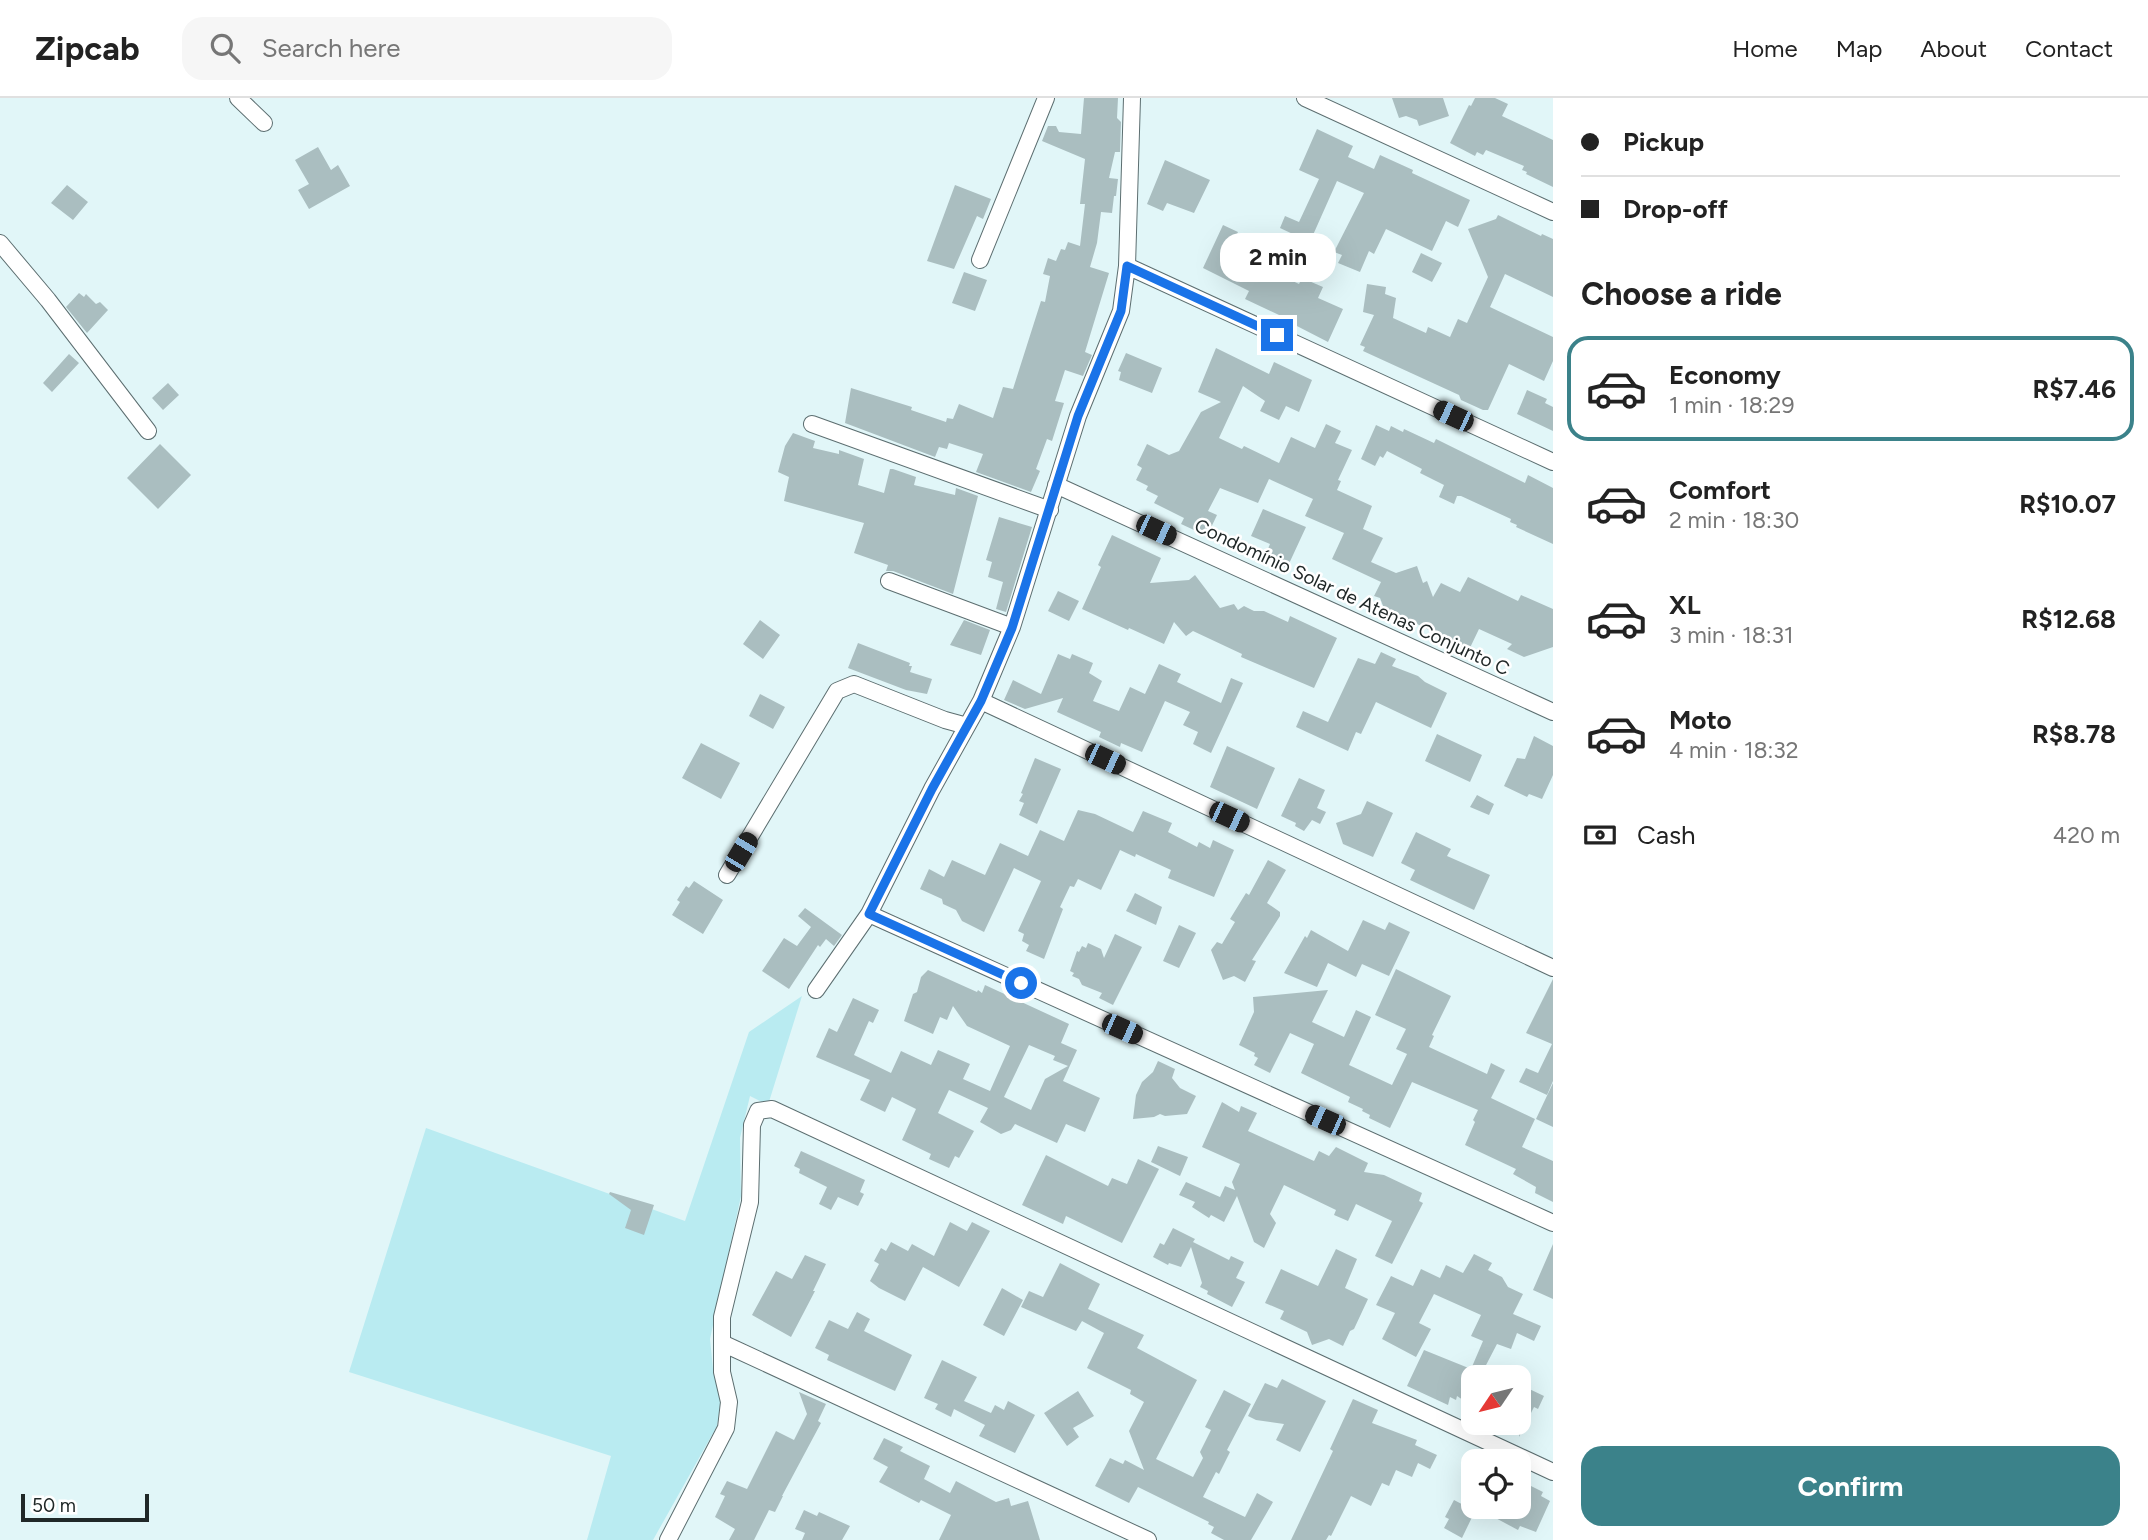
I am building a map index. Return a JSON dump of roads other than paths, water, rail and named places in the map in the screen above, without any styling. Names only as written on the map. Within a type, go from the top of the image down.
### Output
[{"type":"street","points":[[238,98],[264,123]]},
{"type":"street","points":[[980,260],[1046,98]]},
{"type":"street","points":[[816,990],[869,914],[932,789],[981,701],[1012,628],[1078,416],[1121,311],[1127,266],[1132,98]]},
{"type":"street","points":[[1305,98],[1553,212]]},
{"type":"street","points":[[0,243],[57,311],[148,430]]},
{"type":"street","points":[[1127,266],[1553,462]]},
{"type":"street","points":[[812,424],[1050,510]]},
{"type":"street","name":"Condomínio Solar de Atenas Conjunto C","points":[[1056,485],[1553,712]]},
{"type":"street","points":[[889,581],[1012,628]]},
{"type":"street","points":[[727,875],[837,691],[854,684],[967,726]]},
{"type":"street","points":[[981,701],[1553,968]]},
{"type":"street","points":[[869,914],[1553,1223]]},
{"type":"street","points":[[668,1540],[726,1427],[729,1402],[722,1373],[722,1317],[750,1202],[752,1125],[758,1111],[772,1109],[1553,1472]]},
{"type":"street","points":[[722,1343],[1148,1540]]}]
